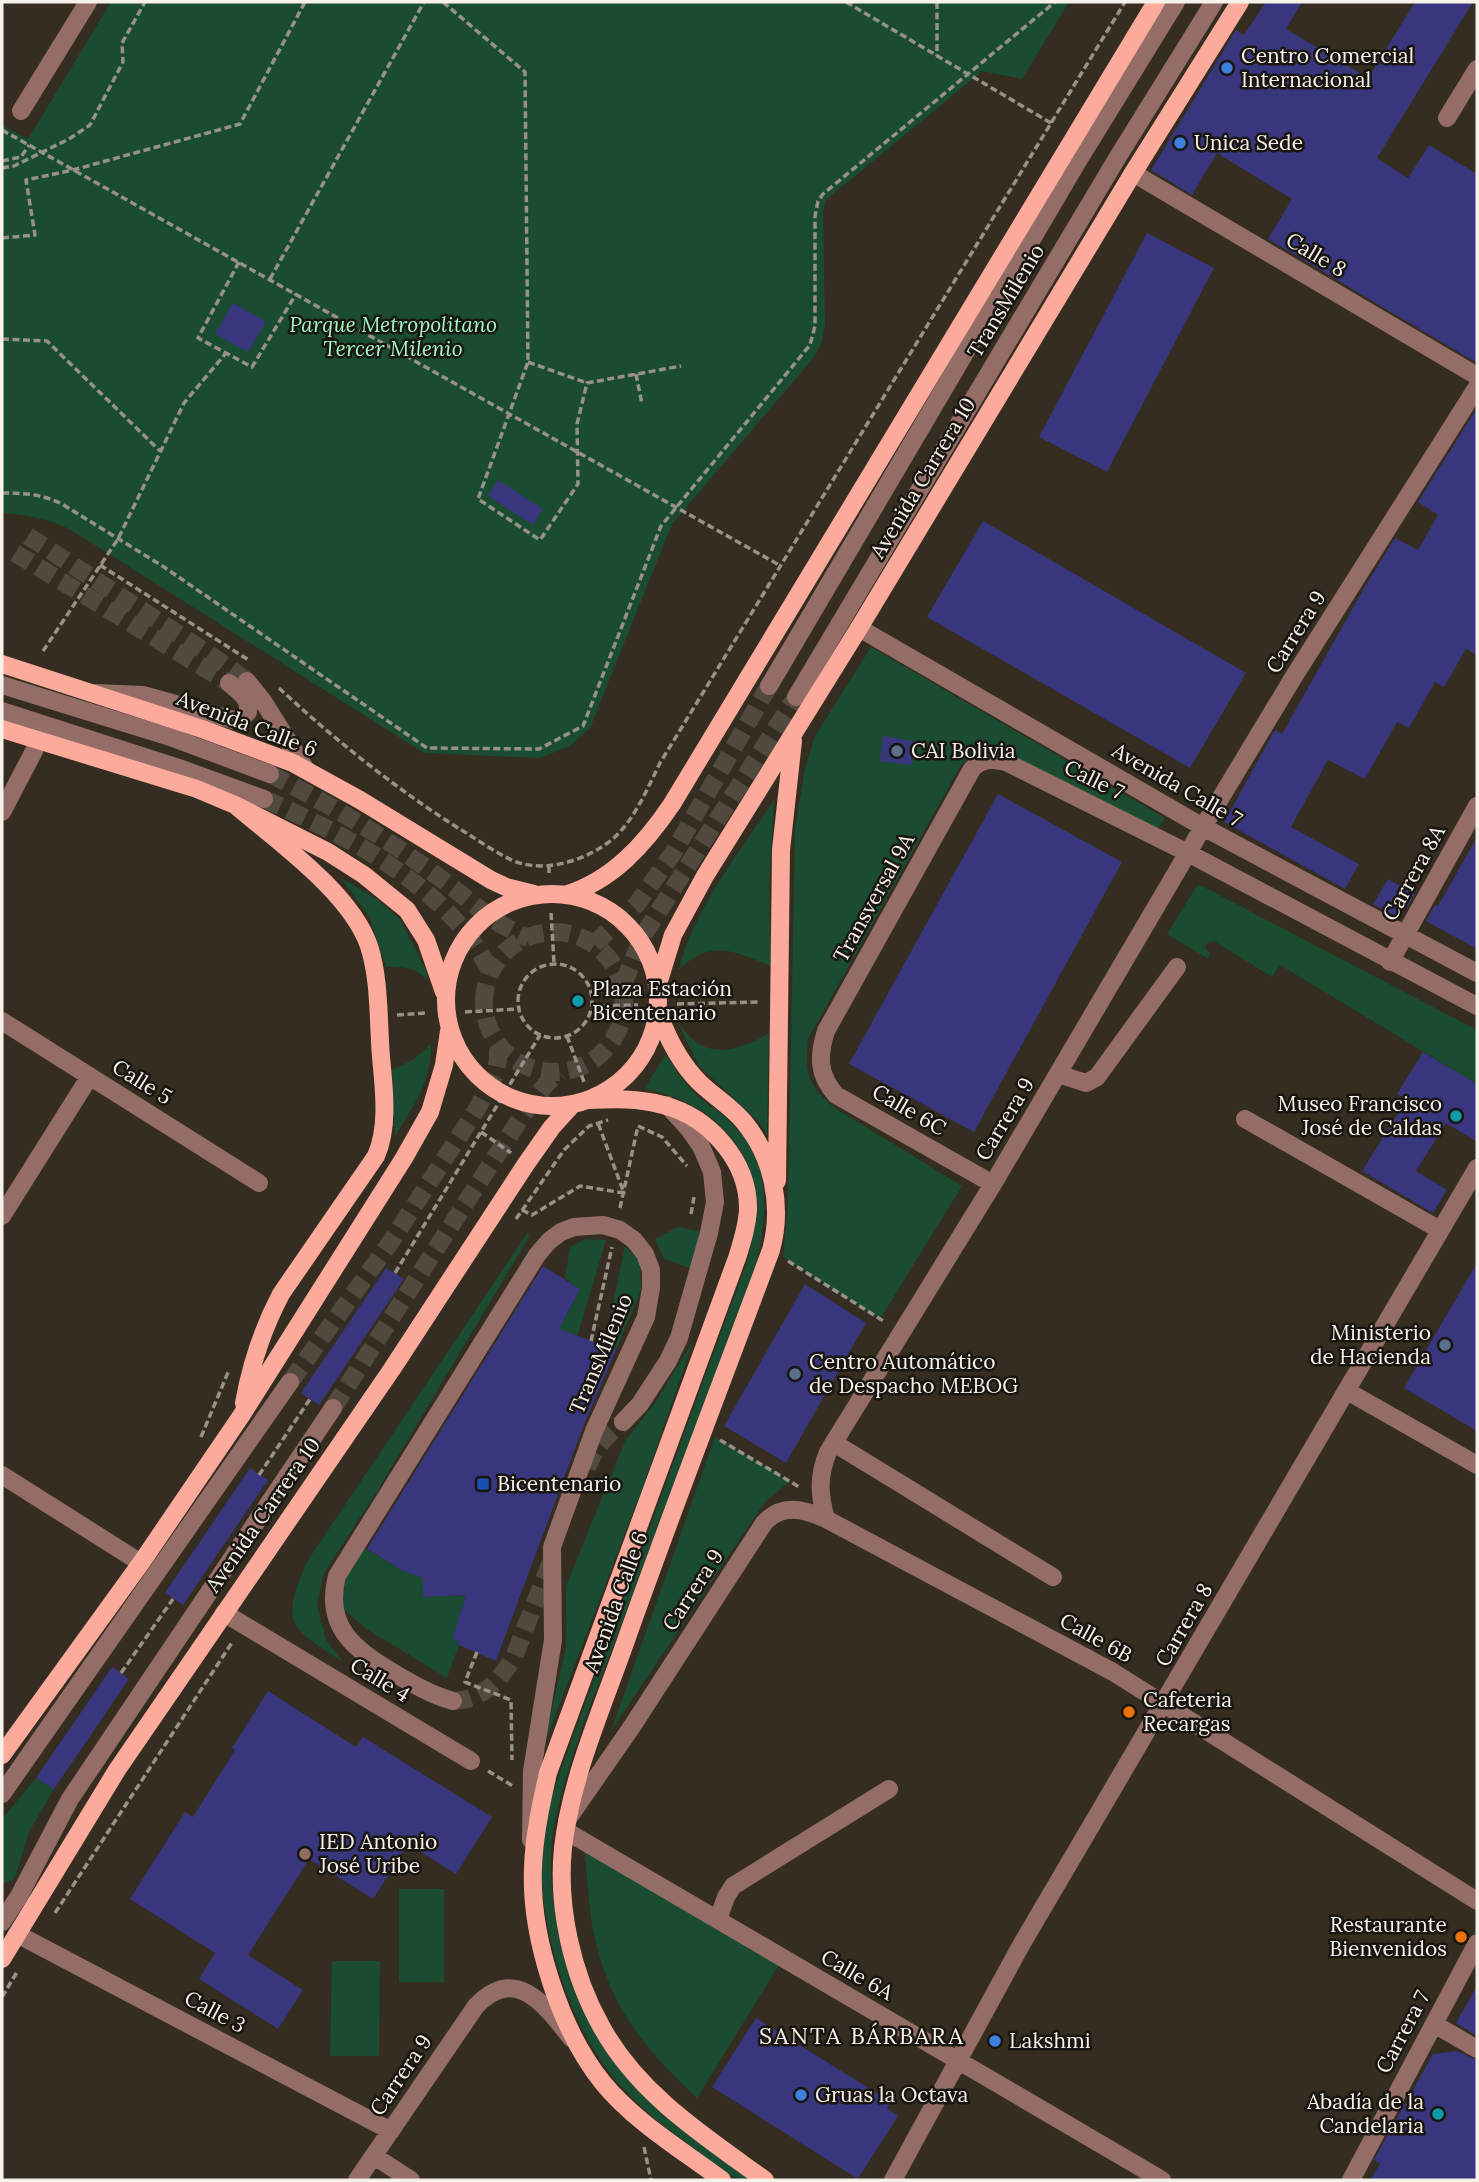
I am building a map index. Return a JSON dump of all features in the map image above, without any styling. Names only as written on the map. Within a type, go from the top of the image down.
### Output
[{"type":"main road","points":[[565,895],[603,877],[630,856],[654,831],[672,804],[1156,2]]},
{"type":"main road","name":"Avenida Carrera 10","points":[[657,984],[670,943],[684,914],[1133,173],[1198,81],[1240,2]]},
{"type":"main road","name":"Avenida Calle 6","points":[[2,664],[202,729],[305,768],[491,880],[537,895]]},
{"type":"main road","points":[[2,729],[197,789],[235,805],[328,852],[392,895],[407,910],[426,940],[445,994],[449,1031],[438,1090],[417,1136],[241,1416],[141,1563],[2,1755]]},
{"type":"main road","points":[[777,1203],[781,850],[794,730]]},
{"type":"main road","points":[[235,805],[334,891],[361,926],[374,969],[384,1099],[381,1145],[281,1294],[269,1317],[257,1347],[241,1416]]},
{"type":"main road","points":[[445,994],[448,974],[466,936],[480,921],[517,900],[537,895],[565,895],[588,900],[627,924],[642,942],[652,963],[657,984],[658,1012],[653,1036],[642,1057],[627,1076],[607,1091],[580,1102]]},
{"type":"main road","name":"Avenida Calle 6","points":[[658,1012],[688,1069],[743,1121],[755,1138],[768,1165],[777,1203],[775,1235],[599,1716],[576,1786],[567,1826],[562,1879],[565,1914],[572,1951],[601,2027],[626,2064],[651,2092],[677,2115],[765,2180]]},
{"type":"main road","name":"Avenida Calle 6","points":[[449,1031],[460,1054],[476,1075],[520,1102],[546,1107],[623,1098],[667,1105],[689,1115],[710,1130],[730,1151],[742,1173],[747,1196],[746,1227],[674,1432],[555,1749],[542,1799],[533,1868],[537,1922],[545,1960],[556,1994],[581,2051],[603,2083],[628,2108],[722,2180]]},
{"type":"main road","name":"Avenida Carrera 10","points":[[2,1959],[117,1770],[392,1368],[551,1127],[580,1102]]},
{"type":"street","points":[[21,111],[88,2]]},
{"type":"street","name":"TransMilenio","points":[[769,686],[1078,160],[1176,2]]},
{"type":"street","name":"TransMilenio","points":[[796,697],[1116,160],[1214,2]]},
{"type":"street","points":[[1447,118],[1477,69]]},
{"type":"street","name":"Calle 8","points":[[1133,173],[1477,376]]},
{"type":"street","name":"Carrera 9","points":[[826,1519],[819,1483],[821,1468],[834,1443],[993,1184],[1188,853],[1208,829],[1300,667],[1477,387]]},
{"type":"street","name":"Avenida Calle 7","points":[[859,628],[1208,829],[1477,973]]},
{"type":"street","points":[[247,681],[263,701],[305,768]]},
{"type":"street","points":[[88,693],[142,695],[233,720],[242,718],[248,712],[249,705],[229,683]]},
{"type":"street","points":[[2,685],[173,738],[270,774]]},
{"type":"street","points":[[2,711],[179,768],[264,799]]},
{"type":"street","points":[[2,812],[34,751]]},
{"type":"street","name":"Calle 7","points":[[978,763],[986,760],[1006,762],[1188,853]]},
{"type":"street","name":"Transversal 9A","points":[[820,1060],[826,1031],[972,769],[978,763]]},
{"type":"street","name":"Carrera 8A","points":[[1390,962],[1477,806]]},
{"type":"street","points":[[1188,853],[1477,1006]]},
{"type":"street","points":[[1058,1074],[1086,1083],[1097,1077],[1177,967]]},
{"type":"street","name":"Calle 5","points":[[2,1021],[259,1183]]},
{"type":"street","name":"Calle 6C","points":[[820,1060],[827,1084],[836,1095],[993,1184]]},
{"type":"street","points":[[2,1216],[90,1076]]},
{"type":"street","points":[[623,1422],[639,1404],[668,1361],[679,1338],[709,1233],[715,1202],[712,1172],[701,1146],[667,1105]]},
{"type":"street","points":[[1245,1119],[1440,1230]]},
{"type":"street","name":"Carrera 8","points":[[893,2180],[1020,1947],[1477,1168]]},
{"type":"street","name":"TransMilenio","points":[[453,1701],[425,1691],[356,1648],[344,1633],[333,1608],[337,1576],[537,1255],[549,1241],[574,1227],[603,1225],[620,1230],[634,1240],[645,1254],[651,1270],[650,1300],[637,1338],[594,1431],[551,1547],[553,1640],[532,1771],[530,1821],[533,1868]]},
{"type":"street","points":[[2,1794],[290,1382]]},
{"type":"street","points":[[1347,1391],[1477,1465]]},
{"type":"street","points":[[2,1922],[10,1898],[70,1799],[333,1408]]},
{"type":"street","points":[[834,1443],[1053,1577]]},
{"type":"street","points":[[2,1475],[141,1563]]},
{"type":"street","name":"Carrera 9","points":[[567,1826],[764,1523],[772,1514],[798,1509],[826,1519]]},
{"type":"street","name":"Calle 6B","points":[[826,1519],[1113,1672],[1477,1901]]},
{"type":"street","name":"Calle 4","points":[[224,1613],[471,1761]]},
{"type":"street","points":[[718,1920],[733,1886],[889,1789]]},
{"type":"street","name":"Calle 6A","points":[[567,1826],[718,1920],[1162,2180]]},
{"type":"street","name":"Calle 3","points":[[17,1934],[391,2131]]},
{"type":"street","name":"Carrera 7","points":[[1351,2180],[1477,1943]]},
{"type":"street","name":"Carrera 9","points":[[357,2180],[476,2006],[494,1991],[518,1989],[531,1994],[545,2005],[581,2051]]},
{"type":"street","points":[[1434,2024],[1477,2049]]},
{"type":"street","points":[[374,2156],[411,2180]]},
{"type":"path","points":[[2,168],[14,166],[69,139],[90,125],[123,62],[122,43],[145,2]]},
{"type":"path","points":[[2,238],[35,235],[26,180],[73,170],[240,124],[305,2]]},
{"type":"path","points":[[270,279],[425,2]]},
{"type":"path","points":[[443,2],[525,72],[528,362],[478,499],[540,540],[578,484],[577,424],[587,383]]},
{"type":"path","points":[[846,2],[1051,123]]},
{"type":"path","points":[[937,2],[937,56]]},
{"type":"path","points":[[2,493],[35,494],[50,498],[164,567],[427,748],[539,748],[583,726],[661,526],[804,354],[814,335],[815,216],[818,201],[823,194],[1055,2]]},
{"type":"path","points":[[438,815],[515,862],[549,866],[579,859],[602,847],[620,831],[634,814],[660,762],[1125,2]]},
{"type":"path","points":[[2,130],[780,566]]},
{"type":"path","points":[[2,161],[21,157],[29,145]]},
{"type":"path","points":[[239,262],[198,338],[252,367],[296,294]]},
{"type":"path","points":[[2,339],[47,341],[160,451]]},
{"type":"path","points":[[43,652],[118,539],[184,403],[226,353]]},
{"type":"path","points":[[528,362],[587,383],[681,366]]},
{"type":"path","points":[[636,374],[642,404]]},
{"type":"path","points":[[549,866],[549,876]]},
{"type":"path","points":[[551,914],[554,963]]},
{"type":"path","points":[[554,963],[565,965],[581,974],[590,986],[592,1006],[584,1025],[567,1036],[549,1038],[529,1027],[518,1009],[519,991],[523,981],[533,970],[554,963]]},
{"type":"path","points":[[677,1004],[779,1001]]},
{"type":"path","points":[[592,1006],[638,1005]]},
{"type":"path","points":[[465,1012],[518,1009]]},
{"type":"path","points":[[395,1273],[540,1035]]},
{"type":"path","points":[[567,1036],[584,1082]]},
{"type":"path","points":[[515,1221],[565,1150],[589,1126],[615,1118]]},
{"type":"path","points":[[598,1123],[624,1193]]},
{"type":"path","points":[[620,1208],[638,1126],[662,1137],[690,1172]]},
{"type":"path","points":[[481,1132],[526,1164]]},
{"type":"path","points":[[522,1210],[532,1215],[580,1186],[624,1193]]},
{"type":"path","points":[[689,1221],[693,1188]]},
{"type":"path","points":[[591,1341],[612,1244]]},
{"type":"path","points":[[771,1250],[902,1332]]},
{"type":"path","points":[[199,1441],[231,1366]]},
{"type":"path","points":[[259,1475],[310,1399]]},
{"type":"path","points":[[704,1431],[821,1500]]},
{"type":"path","points":[[121,1673],[173,1599]]},
{"type":"path","points":[[2,1997],[243,1624]]},
{"type":"path","points":[[477,1652],[465,1682],[511,1700],[512,1762]]},
{"type":"path","points":[[471,1761],[513,1787]]},
{"type":"path","points":[[513,1774],[513,1796]]},
{"type":"path","points":[[643,2145],[651,2180]]},
{"type":"green space","name":"Parque Metropolitano Tercer Milenio","points":[[111,2],[1069,2],[1022,79],[982,71],[826,200],[823,211],[825,324],[822,341],[815,356],[672,524],[590,728],[570,746],[540,758],[424,753],[71,530],[37,518],[2,513],[2,125],[28,139]]},
{"type":"green space","points":[[871,647],[1165,818],[1158,829],[994,753],[976,755],[961,765],[808,1039],[807,1062],[810,1078],[826,1100],[962,1186],[880,1319],[783,1257],[788,1201],[795,829],[805,768],[815,736]]},
{"type":"green space","points":[[774,800],[769,887],[771,966],[735,953],[713,951],[690,960],[679,970],[694,927],[706,904]]},
{"type":"green space","points":[[341,878],[374,897],[400,919],[427,972],[428,981],[409,969],[386,967],[370,918]]},
{"type":"green space","points":[[1198,884],[1477,1030],[1477,1084],[1280,965],[1272,977],[1214,941],[1207,943],[1205,947],[1210,954],[1208,959],[1167,934]]},
{"type":"green space","points":[[678,1023],[699,1044],[720,1050],[746,1045],[769,1033],[767,1135],[759,1122],[699,1066]]},
{"type":"green space","points":[[431,1044],[425,1081],[395,1136],[392,1070],[413,1060]]},
{"type":"green space","points":[[666,1054],[687,1084],[702,1100],[725,1117],[743,1136],[753,1152],[763,1188],[763,1225],[756,1265],[577,1743],[553,1833],[551,1878],[559,1937],[573,1987],[610,2056],[625,2076],[656,2107],[750,2180],[732,2176],[707,2159],[644,2109],[609,2072],[592,2047],[564,1986],[546,1918],[542,1884],[545,1821],[551,1798],[747,1262],[753,1238],[756,1198],[752,1177],[733,1140],[703,1112],[665,1094],[644,1089]]},
{"type":"green space","points":[[678,1227],[709,1233],[698,1271],[664,1259],[655,1239]]},
{"type":"green space","points":[[528,1232],[529,1237],[376,1493],[324,1573],[317,1604],[326,1640],[343,1662],[311,1641],[295,1623],[292,1613],[293,1600],[306,1563]]},
{"type":"green space","points":[[585,1239],[606,1240],[577,1337],[559,1329],[580,1290],[565,1278],[570,1247]]},
{"type":"green space","points":[[625,1246],[640,1262],[641,1290],[616,1350],[604,1346]]},
{"type":"green space","points":[[694,1340],[642,1489],[544,1745],[566,1647],[566,1586],[625,1441],[655,1403]]},
{"type":"green space","points":[[715,1437],[790,1481],[764,1503],[611,1731]]},
{"type":"green space","points":[[361,1546],[401,1570],[423,1578],[424,1597],[466,1595],[453,1636],[459,1645],[447,1678],[367,1629],[343,1609],[347,1576]]},
{"type":"green space","points":[[36,1778],[54,1789],[29,1832],[16,1875],[2,1885],[2,1819]]},
{"type":"green space","points":[[584,1848],[779,1965],[697,2098],[662,2063],[633,2027],[611,1987],[595,1939]]},
{"type":"green space","points":[[399,1889],[444,1889],[444,1982],[399,1982]]},
{"type":"green space","points":[[332,1961],[380,1961],[379,2056],[330,2056]]},
{"type":"building","points":[[1266,2],[1302,2],[1286,29],[1368,78],[1415,2],[1473,2],[1377,158],[1408,178],[1429,145],[1477,174],[1477,363],[1268,239],[1292,199],[1217,153],[1192,195],[1151,170],[1236,30],[1244,35]]},
{"type":"building","points":[[1147,233],[1214,268],[1107,472],[1039,437]]},
{"type":"building","points":[[233,303],[266,322],[248,352],[215,334]]},
{"type":"building","points":[[1477,408],[1477,655],[1466,649],[1444,687],[1435,682],[1409,728],[1397,722],[1365,779],[1328,760],[1291,827],[1359,864],[1345,889],[1224,822],[1275,730],[1282,734],[1395,538],[1418,550],[1438,515],[1418,502]]},
{"type":"building","points":[[498,480],[543,509],[533,525],[488,496]]},
{"type":"building","points":[[983,521],[1246,673],[1190,768],[927,617]]},
{"type":"building","name":"CAI Bolivia","points":[[883,736],[914,741],[911,765],[880,761]]},
{"type":"building","points":[[998,794],[1122,862],[974,1132],[849,1064]]},
{"type":"building","points":[[1477,837],[1477,949],[1426,921],[1435,905],[1438,906]]},
{"type":"building","points":[[1388,879],[1415,894],[1406,909],[1402,907],[1396,917],[1373,904]]},
{"type":"building","points":[[1423,1052],[1477,1084],[1477,1142],[1446,1123],[1416,1171],[1447,1190],[1433,1213],[1362,1171],[1407,1099],[1397,1094]]},
{"type":"building","name":"Ministerio de Hacienda","points":[[1477,1263],[1477,1431],[1404,1388]]},
{"type":"building","name":"Bicentenario","points":[[543,1266],[580,1289],[559,1329],[616,1350],[583,1427],[496,1661],[459,1645],[453,1636],[466,1595],[423,1597],[423,1578],[401,1570],[367,1549]]},
{"type":"building","points":[[386,1268],[404,1279],[319,1405],[301,1393]]},
{"type":"building","name":"Centro Automático de Despacho MEBOG","points":[[805,1284],[866,1323],[786,1463],[724,1426]]},
{"type":"building","points":[[250,1468],[268,1480],[183,1605],[165,1593]]},
{"type":"building","points":[[112,1667],[129,1679],[54,1789],[36,1778]]},
{"type":"building","points":[[268,1691],[356,1747],[363,1737],[492,1817],[456,1874],[408,1844],[373,1899],[309,1859],[248,1955],[303,1990],[278,2029],[199,1979],[215,1953],[130,1899],[185,1812],[193,1817]]},
{"type":"building","points":[[1477,1986],[1477,2036],[1456,2023]]},
{"type":"building","name":"Gruas la Octava","points":[[756,2018],[891,2102],[887,2109],[898,2116],[858,2179],[712,2087]]},
{"type":"building","name":"Abadía de la Candelaria","points":[[1457,2051],[1477,2060],[1477,2180],[1370,2180],[1380,2164],[1374,2160],[1404,2105],[1411,2101],[1414,2088],[1433,2054]]},
{"type":"tunnel","points":[[28,536],[247,681]]},
{"type":"tunnel","points":[[15,553],[229,683]]},
{"type":"tunnel","points":[[594,944],[637,904],[673,853],[769,686]]},
{"type":"tunnel","points":[[623,984],[644,934],[796,697]]},
{"type":"tunnel","points":[[270,774],[378,835],[494,919],[529,938]]},
{"type":"tunnel","points":[[264,799],[361,847],[423,890],[450,915],[473,943],[491,973]]},
{"type":"tunnel","points":[[554,932],[581,938],[603,953],[618,975],[624,1002],[618,1029],[603,1051],[581,1066],[554,1072],[527,1066],[505,1051],[490,1029],[484,1002],[490,975],[505,953],[527,938],[554,932]]},
{"type":"tunnel","points":[[290,1382],[392,1240],[477,1109],[495,1075],[498,1044]]},
{"type":"tunnel","points":[[333,1408],[522,1116],[546,1084],[559,1072]]},
{"type":"tunnel","points":[[587,1468],[602,1442],[623,1422]]},
{"type":"tunnel","points":[[453,1701],[482,1693],[508,1666],[514,1657],[552,1559]]},
{"type":"place","name":"Centro Comercial Internacional","points":[[1227,68]]},
{"type":"place","name":"Unica Sede","points":[[1180,143]]},
{"type":"place","name":"CAI Bolivia","points":[[897,751]]},
{"type":"place","name":"Plaza Estación Bicentenario","points":[[578,1001]]},
{"type":"place","name":"Museo Francisco José de Caldas","points":[[1456,1116]]},
{"type":"place","name":"Ministerio de Hacienda","points":[[1445,1345]]},
{"type":"place","name":"Centro Automático de Despacho MEBOG","points":[[795,1374]]},
{"type":"place","name":"Bicentenario","points":[[483,1484]]},
{"type":"place","name":"Cafeteria Recargas","points":[[1129,1712]]},
{"type":"place","name":"IED Antonio José Uribe","points":[[305,1854]]},
{"type":"place","name":"Restaurante Bienvenidos","points":[[1461,1937]]},
{"type":"place","name":"Lakshmi","points":[[995,2041]]},
{"type":"place","name":"Gruas la Octava","points":[[801,2095]]},
{"type":"place","name":"Abadía de la Candelaria","points":[[1438,2114]]},
{"type":"district","name":"SANTA BÁRBARA","points":[[862,2036]]}]
